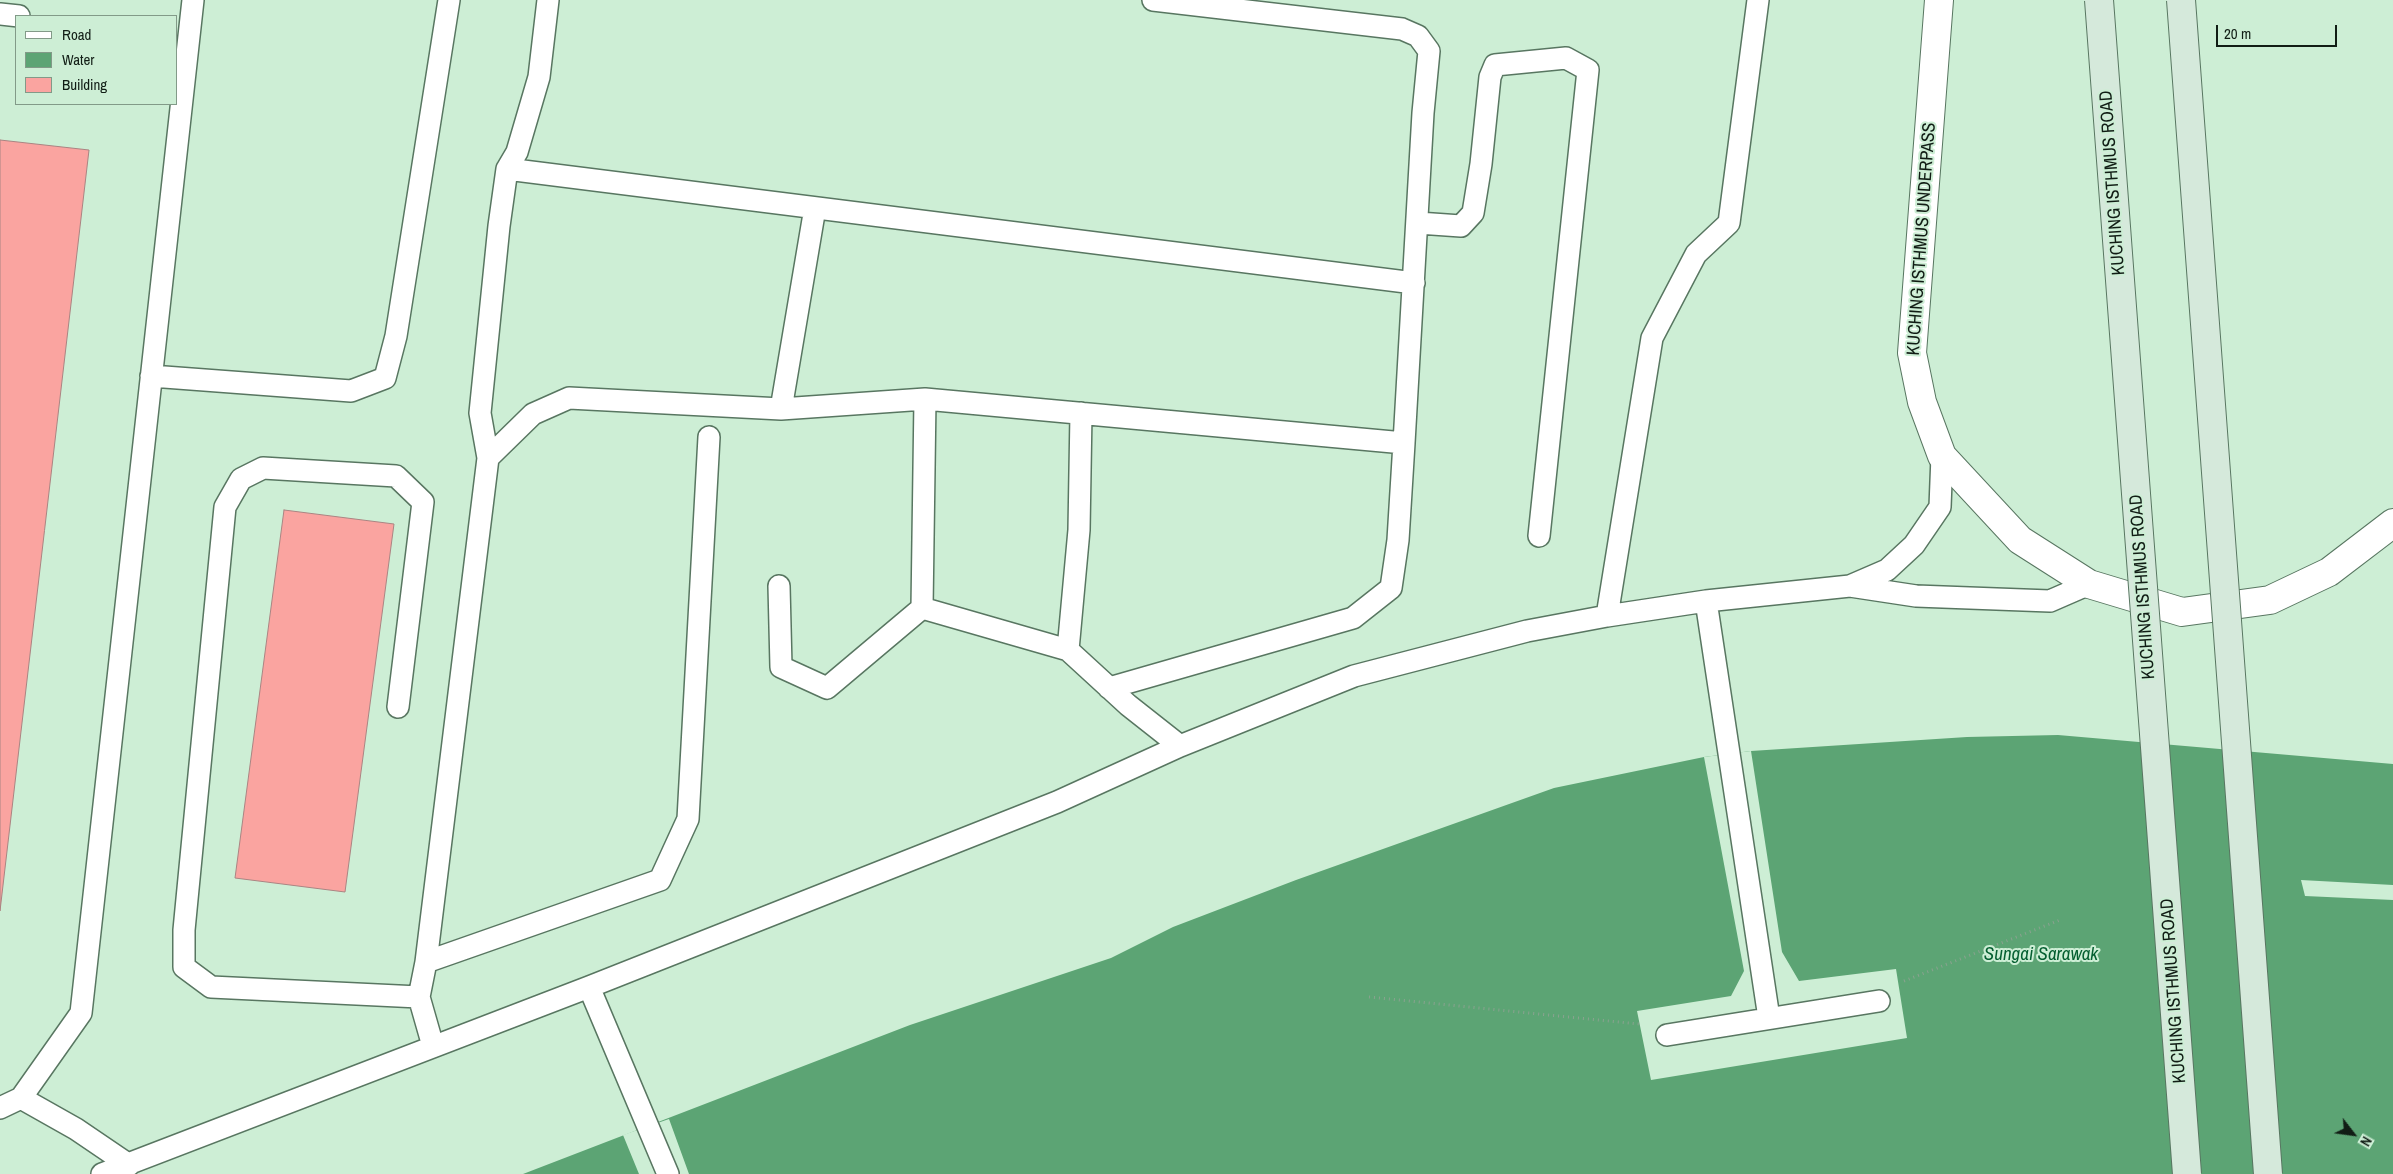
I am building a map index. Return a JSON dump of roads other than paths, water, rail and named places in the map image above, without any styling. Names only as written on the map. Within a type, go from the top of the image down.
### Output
[{"type":"main road","name":"KUCHING ISTHMUS ROAD","points":[[2099,0],[2187,1174]]},
{"type":"main road","points":[[2181,0],[2268,1174]]},
{"type":"street","name":"KUCHING ISTHMUS UNDERPASS","points":[[1939,0],[1912,353],[1922,402],[1942,456],[2020,540],[2089,584],[2182,612],[2270,600],[2329,572],[2393,523]]},
{"type":"lane","points":[[178,82],[182,37],[193,0]]},
{"type":"lane","points":[[152,376],[351,391],[385,378],[396,336],[449,0]]},
{"type":"lane","points":[[433,1046],[418,997],[426,962],[488,458],[480,413],[499,226],[507,169],[517,152],[539,77],[548,0]]},
{"type":"lane","points":[[1109,688],[1353,618],[1391,588],[1398,540],[1423,113],[1429,51],[1418,36],[1402,28],[1154,0]]},
{"type":"lane","points":[[1607,616],[1652,338],[1696,254],[1729,223],[1758,0]]},
{"type":"lane","points":[[0,14],[15,16]]},
{"type":"lane","points":[[1418,223],[1461,226],[1473,213],[1482,164],[1490,77],[1495,65],[1566,58],[1588,70],[1540,536]]},
{"type":"lane","points":[[0,1108],[21,1098],[80,1014],[152,376],[176,105]]},
{"type":"lane","points":[[507,169],[1414,283]]},
{"type":"lane","points":[[781,409],[815,208]]},
{"type":"lane","points":[[488,458],[533,414],[569,398],[781,409],[925,399],[1404,443]]},
{"type":"lane","points":[[779,586],[781,667],[826,688],[922,608],[925,399]]},
{"type":"lane","points":[[1068,650],[1079,530],[1081,413]]},
{"type":"lane","points":[[426,962],[660,880],[688,819],[709,437]]},
{"type":"lane","points":[[1850,586],[1887,570],[1914,545],[1940,506],[1942,456]]},
{"type":"lane","points":[[398,707],[423,502],[396,476],[263,468],[241,479],[225,507],[184,930],[184,967],[211,987],[418,997]]},
{"type":"lane","points":[[102,1174],[589,987],[1057,802],[1180,746],[1354,676],[1527,631],[1607,616],[1706,601],[1850,586],[1916,596],[2050,601],[2089,584]]},
{"type":"lane","points":[[1706,601],[1769,1018]]},
{"type":"lane","points":[[922,608],[1068,650],[1109,688],[1180,746]]},
{"type":"lane","points":[[589,987],[668,1174]]},
{"type":"lane","points":[[1666,1035],[1879,1001]]},
{"type":"lane","points":[[21,1098],[76,1130],[128,1165]]},
{"type":"water","name":"Sungai Sarawak","points":[[2058,735],[2393,764],[2393,1174],[523,1174],[910,1025],[1111,958],[1173,927],[1296,880],[1554,788],[1704,757],[1751,751],[1967,737]]}]
